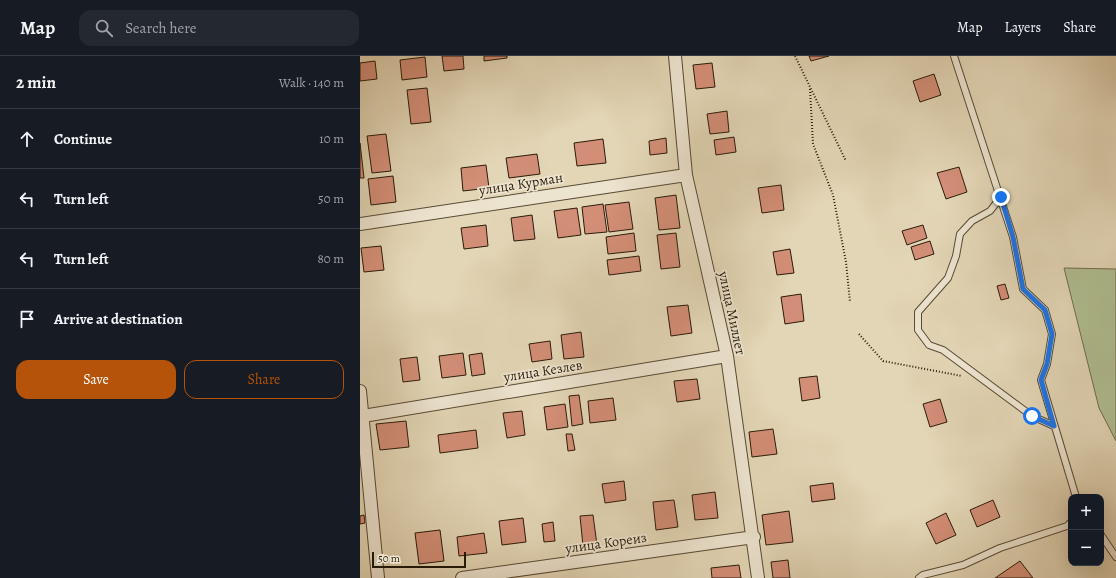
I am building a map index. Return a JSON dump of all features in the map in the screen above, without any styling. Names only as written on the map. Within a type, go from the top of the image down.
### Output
[{"type":"street","name":"улица Миллет","points":[[674,56],[686,175],[727,356],[754,537],[758,578]]},
{"type":"street","name":"улица Курман","points":[[360,224],[686,175]]},
{"type":"street","name":"улица Кезлев","points":[[363,416],[727,356]]},
{"type":"street","points":[[360,391],[378,578]]},
{"type":"street","name":"улица Кореиз","points":[[462,578],[754,537]]},
{"type":"lane","points":[[954,56],[1013,237],[1023,289],[1045,310],[1052,334],[1047,364],[1041,380],[1075,494]]},
{"type":"lane","points":[[1001,197],[990,211],[972,221],[960,234],[956,256],[948,278],[918,312],[918,330],[929,345],[943,350],[1032,416],[1054,426]]},
{"type":"lane","points":[[919,578],[923,575],[963,565],[1000,548],[1068,525]]},
{"type":"lane","points":[[1104,539],[1116,556]]},
{"type":"path","points":[[795,56],[846,161]]},
{"type":"path","points":[[810,89],[813,144],[833,195],[846,262],[850,302]]},
{"type":"path","points":[[859,334],[883,361],[964,376]]},
{"type":"green space","points":[[1064,268],[1116,269],[1116,441],[1099,408]]},
{"type":"building","points":[[442,56],[463,56],[464,69],[444,71]]},
{"type":"building","points":[[484,56],[507,56],[507,58],[484,61]]},
{"type":"building","points":[[809,56],[829,56],[811,61]]},
{"type":"building","points":[[425,57],[427,77],[402,80],[400,60]]},
{"type":"building","points":[[375,61],[377,79],[360,81],[360,63]]},
{"type":"building","points":[[712,63],[715,87],[696,89],[693,65]]},
{"type":"building","points":[[934,74],[941,95],[920,102],[913,81]]},
{"type":"building","points":[[427,88],[431,122],[411,124],[407,90]]},
{"type":"building","points":[[727,111],[729,132],[710,134],[707,114]]},
{"type":"building","points":[[386,134],[391,171],[372,173],[367,136]]},
{"type":"building","points":[[734,137],[736,152],[716,155],[714,140]]},
{"type":"building","points":[[666,138],[667,153],[650,155],[649,141]]},
{"type":"building","points":[[603,139],[606,163],[577,166],[574,143]]},
{"type":"building","points":[[360,143],[364,178],[360,178]]},
{"type":"building","points":[[537,154],[540,174],[509,178],[506,158]]},
{"type":"building","points":[[486,165],[489,188],[463,191],[461,168]]},
{"type":"building","points":[[959,167],[967,192],[946,199],[937,173]]},
{"type":"building","points":[[393,176],[396,202],[371,205],[368,179]]},
{"type":"building","points":[[781,185],[784,210],[762,213],[758,188]]},
{"type":"building","points":[[676,195],[680,228],[659,230],[655,198]]},
{"type":"building","points":[[629,202],[633,229],[609,232],[605,205]]},
{"type":"building","points":[[603,204],[607,232],[585,234],[582,207]]},
{"type":"building","points":[[577,208],[581,235],[558,238],[554,211]]},
{"type":"building","points":[[532,215],[535,239],[514,241],[511,218]]},
{"type":"building","points":[[486,225],[488,246],[464,249],[461,228]]},
{"type":"building","points":[[923,225],[927,238],[907,245],[902,231]]},
{"type":"building","points":[[634,233],[636,251],[608,254],[606,237]]},
{"type":"building","points":[[676,233],[680,267],[661,269],[657,235]]},
{"type":"building","points":[[930,241],[934,254],[915,260],[911,247]]},
{"type":"building","points":[[381,246],[384,270],[364,272],[361,248]]},
{"type":"building","points":[[790,249],[794,273],[777,275],[773,252]]},
{"type":"building","points":[[639,256],[641,271],[609,275],[607,260]]},
{"type":"building","points":[[1005,284],[1009,298],[1001,300],[997,286]]},
{"type":"building","points":[[801,294],[804,321],[785,324],[781,297]]},
{"type":"building","points":[[688,305],[692,333],[671,336],[667,307]]},
{"type":"building","points":[[581,332],[584,357],[564,359],[561,335]]},
{"type":"building","points":[[550,341],[552,359],[532,362],[529,344]]},
{"type":"building","points":[[463,353],[466,375],[442,378],[439,356]]},
{"type":"building","points":[[482,353],[485,374],[472,376],[469,355]]},
{"type":"building","points":[[417,357],[420,380],[403,382],[400,359]]},
{"type":"building","points":[[817,376],[820,398],[802,401],[799,378]]},
{"type":"building","points":[[697,379],[700,399],[677,402],[674,381]]},
{"type":"building","points":[[579,395],[583,424],[572,426],[569,396]]},
{"type":"building","points":[[613,398],[616,420],[590,423],[588,401]]},
{"type":"building","points":[[940,399],[947,422],[930,427],[923,404]]},
{"type":"building","points":[[565,404],[568,427],[547,430],[544,407]]},
{"type":"building","points":[[522,411],[525,435],[507,438],[503,413]]},
{"type":"building","points":[[406,421],[409,447],[380,450],[376,424]]},
{"type":"building","points":[[773,429],[777,454],[752,457],[749,432]]},
{"type":"building","points":[[476,430],[478,448],[440,453],[438,435]]},
{"type":"building","points":[[566,434],[572,434],[575,450],[568,451]]},
{"type":"building","points":[[624,481],[626,500],[605,503],[602,484]]},
{"type":"building","points":[[833,483],[835,499],[812,502],[810,486]]},
{"type":"building","points":[[715,492],[718,518],[695,520],[692,495]]},
{"type":"building","points":[[674,500],[678,527],[656,530],[653,502]]},
{"type":"building","points":[[993,500],[1000,517],[977,527],[970,510]]},
{"type":"building","points":[[789,511],[793,542],[766,545],[762,515]]},
{"type":"building","points":[[946,513],[956,535],[936,544],[926,523]]},
{"type":"building","points":[[364,515],[365,523],[360,524],[360,516]]},
{"type":"building","points":[[593,515],[597,545],[583,546],[580,516]]},
{"type":"building","points":[[523,518],[526,542],[502,545],[499,521]]},
{"type":"building","points":[[553,522],[555,541],[544,542],[542,524]]},
{"type":"building","points":[[440,530],[444,561],[419,564],[415,533]]},
{"type":"building","points":[[484,533],[487,553],[459,556],[457,537]]},
{"type":"building","points":[[788,560],[790,578],[773,578],[771,562]]},
{"type":"building","points":[[1020,561],[1033,578],[995,578]]},
{"type":"building","points":[[739,565],[741,578],[712,578],[711,568]]},
{"type":"route","points":[[1001,197],[1013,237],[1023,289],[1045,310],[1052,334],[1047,364],[1041,380],[1054,426],[1032,416]]}]
